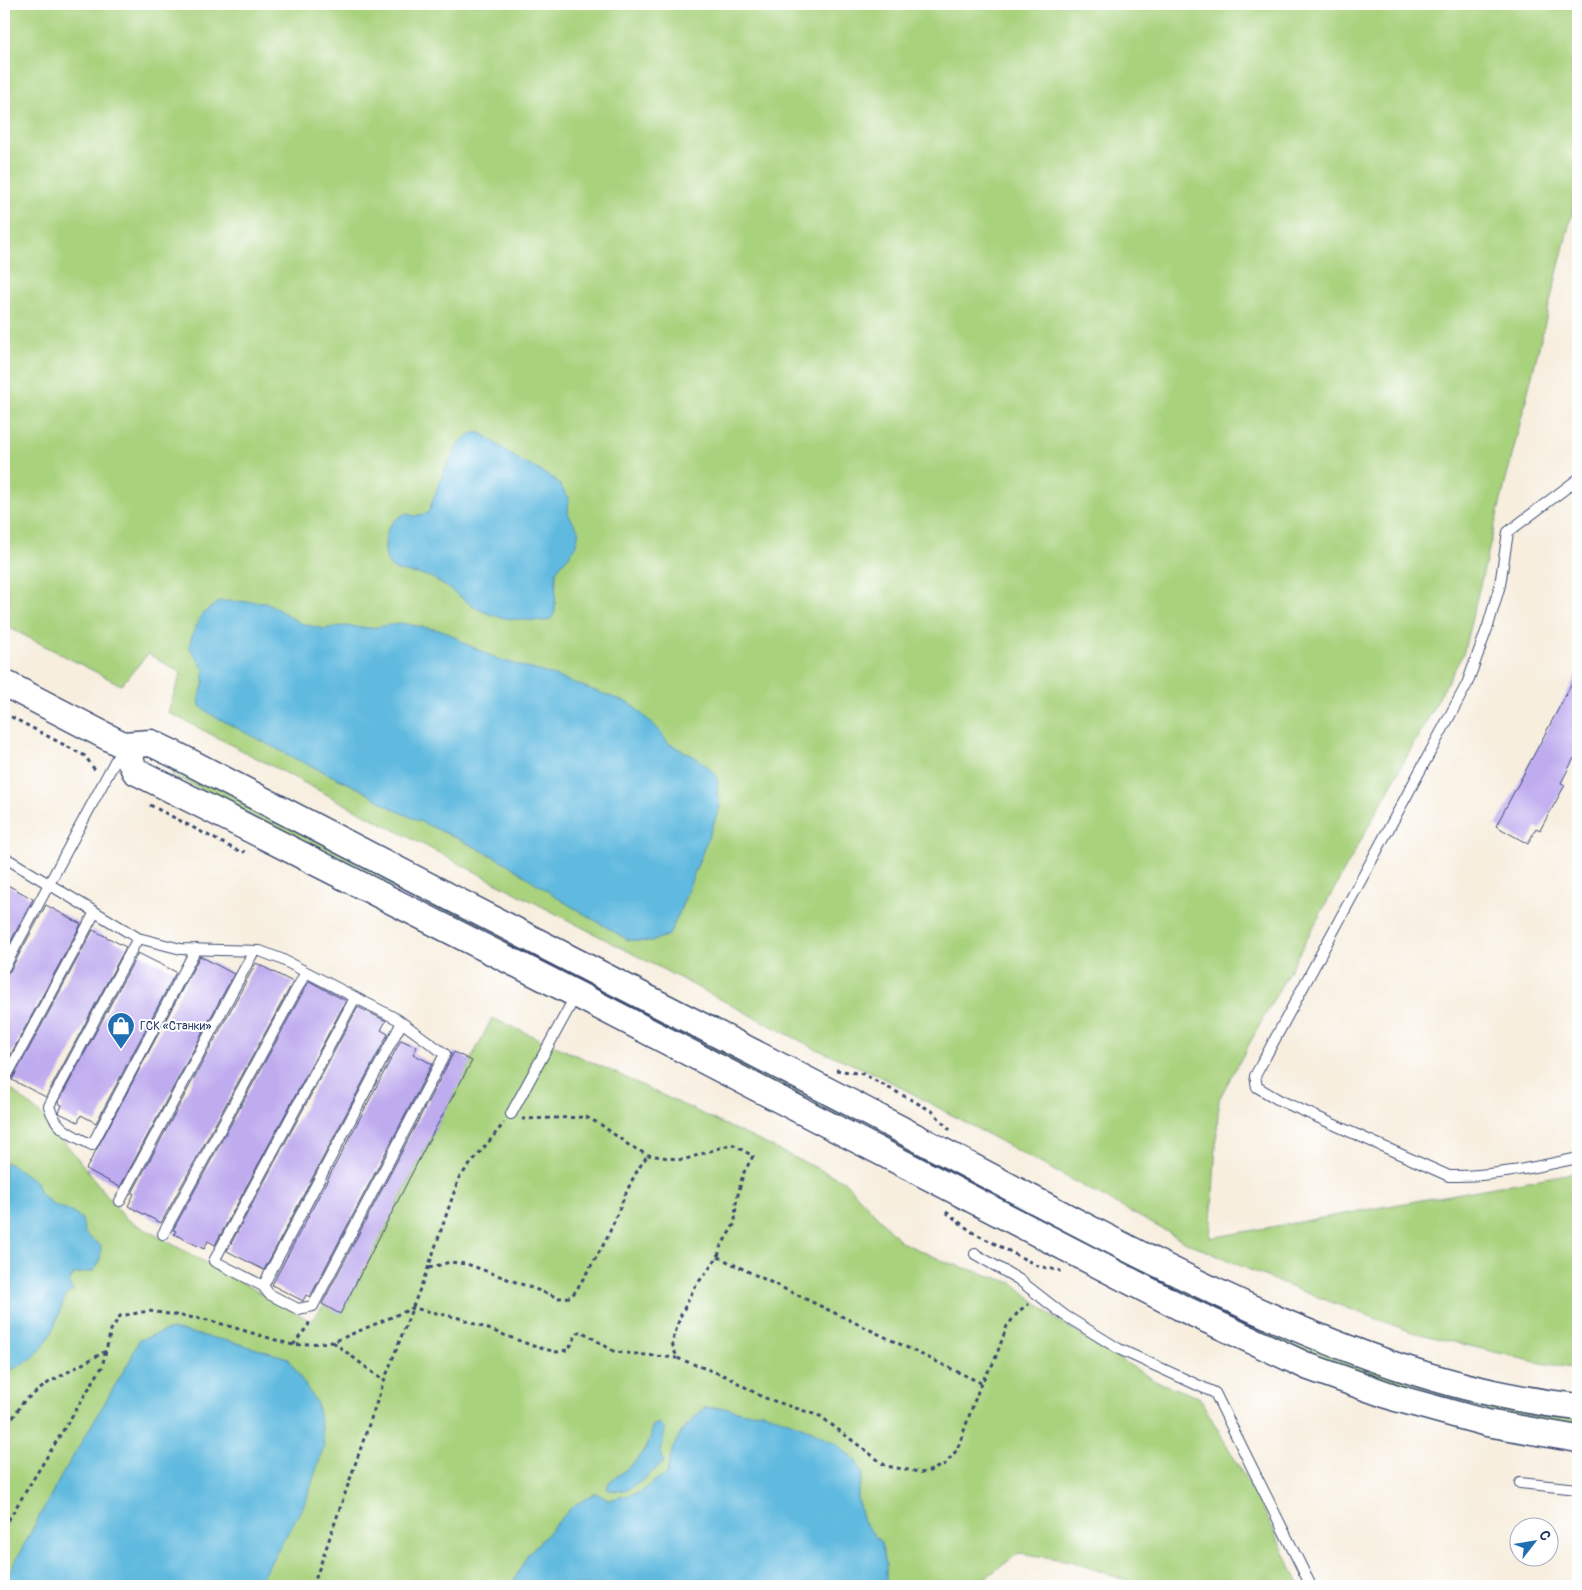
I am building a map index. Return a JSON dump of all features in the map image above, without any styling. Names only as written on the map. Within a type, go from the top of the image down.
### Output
[{"type":"street","points":[[4,683],[123,745],[150,743],[176,755],[872,1114],[1150,1260],[1268,1316],[1403,1368],[1470,1388],[1537,1403],[1578,1407]]},
{"type":"street","points":[[123,745],[135,770],[576,994],[1180,1307],[1309,1367],[1396,1398],[1487,1423],[1578,1439]]},
{"type":"lane","points":[[1578,479],[1508,532],[1500,585],[1491,618],[1467,684],[1255,1076],[1257,1086],[1280,1100],[1449,1176],[1469,1177],[1524,1169],[1578,1158]]},
{"type":"lane","points":[[4,968],[123,745]]},
{"type":"lane","points":[[4,857],[138,938],[181,949],[260,951],[281,959],[396,1019],[445,1054],[313,1306],[298,1309],[269,1294],[263,1286],[214,1260],[355,998]]},
{"type":"lane","points":[[6,1077],[95,912]]},
{"type":"lane","points":[[138,938],[49,1106],[53,1119],[67,1132],[92,1145],[196,950]]},
{"type":"lane","points":[[120,1201],[254,951]]},
{"type":"lane","points":[[163,1234],[306,972]]},
{"type":"lane","points":[[511,1114],[576,994]]},
{"type":"lane","points":[[263,1286],[401,1024]]},
{"type":"lane","points":[[975,1254],[1018,1279],[1064,1315],[1118,1349],[1215,1393],[1311,1586]]},
{"type":"lane","points":[[1520,1483],[1578,1490]]},
{"type":"path","points":[[831,1069],[864,1074],[932,1111],[953,1134]]},
{"type":"path","points":[[313,1586],[384,1381],[428,1268],[459,1178],[511,1114],[521,1119],[534,1120],[586,1116],[630,1146],[648,1155],[683,1160],[732,1144],[753,1156],[743,1174],[736,1203],[735,1223],[720,1248],[718,1258],[694,1288],[680,1317],[672,1344],[677,1358]]},
{"type":"path","points":[[428,1268],[450,1262],[467,1264],[559,1298],[570,1297],[576,1292],[609,1233],[637,1169],[648,1155]]},
{"type":"path","points":[[718,1258],[981,1383]]},
{"type":"path","points":[[4,1527],[102,1367],[111,1330],[120,1316],[149,1311],[208,1320],[294,1345],[334,1342],[413,1308],[459,1318],[536,1347],[556,1352],[567,1350],[573,1343],[576,1334],[582,1331],[615,1352],[677,1358],[728,1377],[762,1397],[820,1416],[886,1466],[925,1473],[945,1464],[957,1450],[981,1383],[994,1362],[1007,1326],[1020,1310],[1040,1296]]},
{"type":"path","points":[[294,1345],[308,1326],[313,1306]]},
{"type":"path","points":[[334,1342],[384,1381]]},
{"type":"path","points":[[4,1431],[24,1401],[48,1383],[106,1351]]},
{"type":"green space","points":[[4,4],[1578,4],[1578,189],[1463,654],[1219,1099],[1210,1238],[1578,1172],[1578,1369],[1536,1362],[1412,1332],[1285,1285],[1188,1243],[876,1074],[816,1049],[168,712],[181,673],[148,654],[121,685],[4,625]]},
{"type":"green space","points":[[176,766],[1131,1263],[1578,1417],[1578,1428],[1450,1403],[1351,1372],[1250,1330],[171,774]]},
{"type":"green space","points":[[492,1018],[607,1069],[844,1181],[901,1242],[946,1262],[1013,1283],[1054,1318],[1157,1382],[1199,1397],[1264,1510],[1300,1586],[1141,1586],[1071,1561],[1019,1553],[974,1586],[4,1586],[4,1083],[47,1120],[125,1218],[311,1321],[326,1302],[343,1311]]},
{"type":"water","points":[[472,433],[481,433],[516,458],[555,479],[569,498],[568,514],[579,531],[575,548],[556,571],[555,612],[551,619],[545,621],[518,620],[492,615],[476,608],[434,579],[401,572],[389,565],[385,546],[388,529],[406,513],[414,516],[428,513],[443,473],[459,443]]},
{"type":"water","points":[[220,601],[266,602],[300,623],[324,629],[343,626],[371,628],[400,623],[445,631],[468,645],[498,659],[552,675],[631,704],[658,729],[668,743],[697,758],[715,773],[718,781],[717,793],[720,807],[669,935],[648,942],[628,940],[564,902],[506,863],[395,810],[358,788],[294,758],[210,714],[200,706],[199,698],[204,682],[204,669],[189,647],[202,614]]},
{"type":"water","points":[[4,1162],[14,1166],[36,1182],[40,1194],[54,1205],[68,1210],[82,1219],[85,1234],[101,1246],[100,1261],[94,1271],[74,1274],[69,1283],[73,1291],[66,1294],[53,1329],[38,1353],[28,1361],[4,1374]]},
{"type":"water","points":[[171,1329],[233,1342],[288,1358],[317,1404],[324,1446],[306,1501],[257,1586],[4,1586],[4,1582],[59,1480],[130,1360],[139,1340]]},
{"type":"water","points":[[704,1408],[728,1408],[743,1413],[764,1412],[804,1427],[835,1443],[855,1460],[863,1474],[857,1497],[863,1522],[881,1543],[886,1564],[886,1586],[511,1586],[528,1554],[573,1506],[596,1493],[608,1500],[641,1492],[653,1482],[666,1475],[673,1448],[681,1432]]},
{"type":"water","points":[[659,1423],[665,1430],[661,1453],[664,1462],[631,1488],[615,1491],[607,1489],[609,1482],[642,1454],[649,1442],[652,1426]]},
{"type":"building","points":[[1578,672],[1578,760],[1574,758],[1561,783],[1565,785],[1540,830],[1536,828],[1528,844],[1496,826]]},
{"type":"building","points":[[4,883],[33,899],[4,954]]},
{"type":"building","points":[[46,905],[81,924],[4,1067],[4,975],[10,971]]},
{"type":"building","points":[[93,930],[126,947],[46,1097],[12,1080]]},
{"type":"building","points":[[138,953],[176,972],[96,1123],[81,1115],[78,1122],[59,1113],[62,1105],[58,1103]]},
{"type":"building","points":[[200,956],[234,974],[120,1187],[86,1169]]},
{"type":"building","points":[[256,963],[293,982],[161,1223],[128,1206],[134,1194],[132,1193]]},
{"type":"building","points":[[309,981],[346,1001],[215,1245],[208,1241],[204,1249],[174,1234],[176,1231],[173,1230]]},
{"type":"building","points":[[358,1007],[386,1021],[381,1030],[388,1034],[264,1270],[227,1251]]},
{"type":"building","points":[[401,1040],[417,1047],[413,1054],[432,1064],[310,1297],[306,1295],[303,1301],[272,1285]]},
{"type":"building","points":[[454,1052],[472,1061],[429,1140],[340,1314],[322,1304]]},
{"type":"place","name":"ГСК «Станки»","points":[[121,1050]]}]
